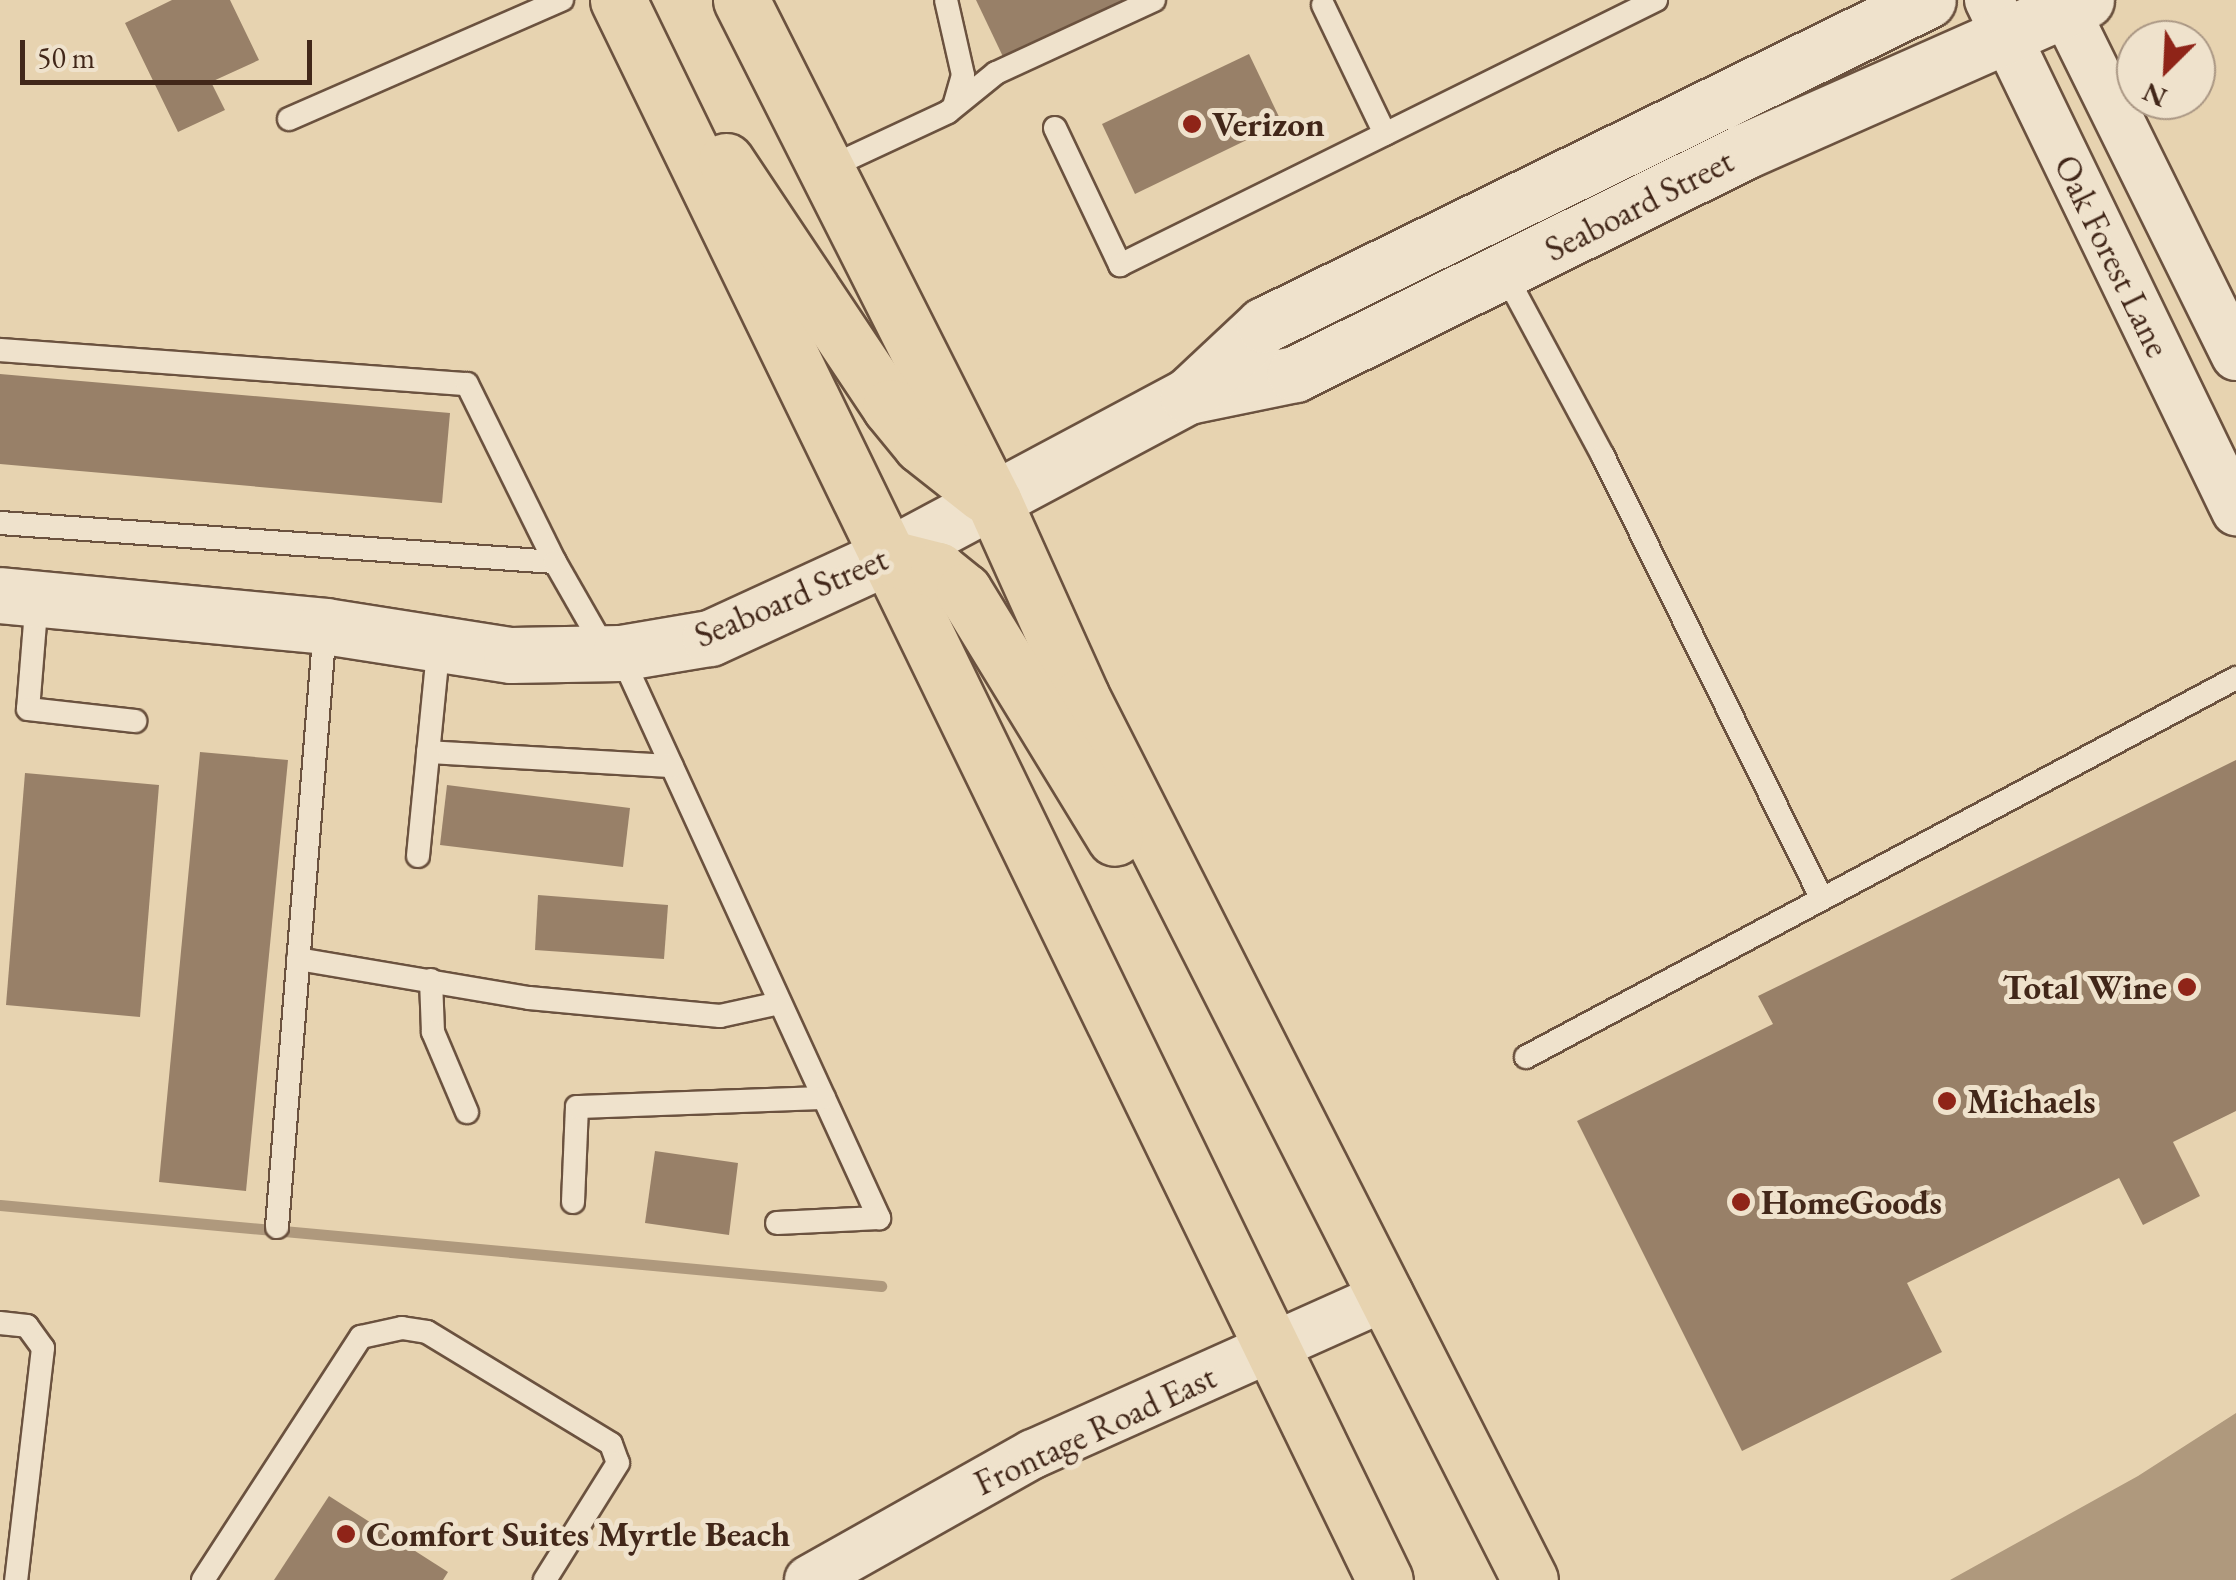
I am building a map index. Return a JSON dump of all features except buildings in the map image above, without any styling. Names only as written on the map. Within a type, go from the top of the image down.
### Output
[{"type":"main road","points":[[619,0],[890,406],[921,445],[994,502]]},
{"type":"main road","points":[[619,0],[1385,1580]]},
{"type":"main road","points":[[741,0],[994,502],[1081,696],[1389,1294],[1530,1580]]},
{"type":"main road","points":[[886,557],[938,570],[976,606],[1128,860],[1246,1018]]},
{"type":"street","name":"Seaboard Street","points":[[18,596],[326,626],[511,654],[614,653],[710,638],[886,557],[1188,396],[1264,325],[1928,0]]},
{"type":"street","name":"Seaboard Street","points":[[1188,396],[1294,374],[1504,274],[1997,18],[2070,4]]},
{"type":"street","name":"Oak Forest Lane","points":[[2070,4],[2236,356]]},
{"type":"street","name":"Oak Forest Lane","points":[[1997,18],[2236,511]]},
{"type":"street","name":"Frontage Road East","points":[[826,1575],[1033,1454],[1389,1294]]},
{"type":"lane","points":[[289,119],[562,0]]},
{"type":"lane","points":[[946,0],[963,75],[953,109]]},
{"type":"lane","points":[[826,169],[953,109],[996,73],[1154,0]]},
{"type":"lane","points":[[1055,128],[1120,265],[1656,0]]},
{"type":"lane","points":[[1323,4],[1385,134]]},
{"type":"lane","points":[[1504,274],[1604,456],[1821,898]]},
{"type":"lane","points":[[0,350],[468,384],[555,562],[614,653],[672,766],[879,1218],[777,1223]]},
{"type":"lane","points":[[0,523],[555,562]]},
{"type":"lane","points":[[18,596],[28,709],[135,721]]},
{"type":"lane","points":[[276,1227],[326,626]]},
{"type":"lane","points":[[418,856],[439,642]]},
{"type":"lane","points":[[1526,1057],[2236,678]]},
{"type":"lane","points":[[428,752],[672,766]]},
{"type":"lane","points":[[298,958],[529,998],[720,1016],[780,1003]]},
{"type":"lane","points":[[431,980],[433,1032],[467,1112]]},
{"type":"lane","points":[[574,1202],[577,1107],[824,1098]]},
{"type":"lane","points":[[0,1323],[27,1326],[43,1348],[12,1520],[16,1580]]},
{"type":"lane","points":[[203,1580],[360,1336],[402,1328],[426,1332],[611,1444],[618,1463],[545,1580]]},
{"type":"shaded area","points":[[2236,1413],[2236,1580],[1950,1580],[2138,1476]]},
{"type":"waterway","points":[[0,1205],[881,1286]]},
{"type":"place","name":"Verizon","points":[[1192,124]]},
{"type":"place","name":"Total Wine","points":[[2187,987]]},
{"type":"place","name":"Michaels","points":[[1947,1101]]},
{"type":"place","name":"HomeGoods","points":[[1741,1202]]},
{"type":"place","name":"Comfort Suites Myrtle Beach","points":[[346,1534]]}]
